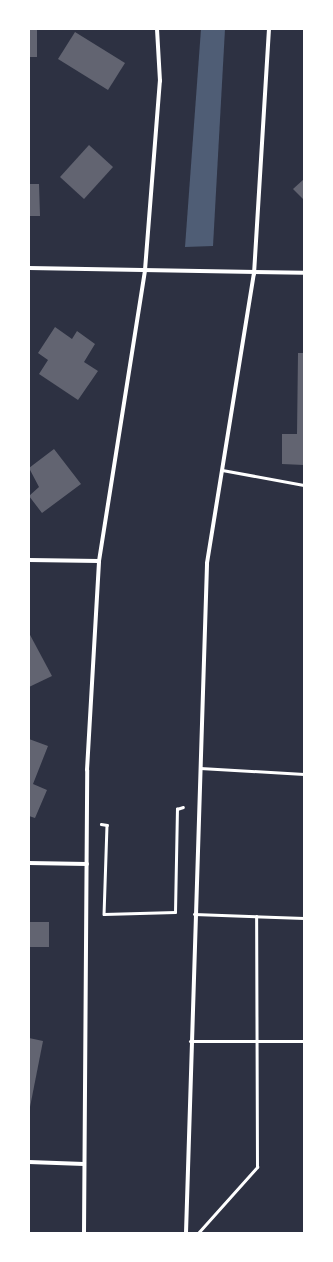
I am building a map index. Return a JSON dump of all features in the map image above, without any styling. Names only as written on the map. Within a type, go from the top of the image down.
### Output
[{"type":"street","points":[[84,1233],[87,770],[99,561],[145,270],[160,81],[157,29]]},
{"type":"street","points":[[186,1233],[190,1040],[207,563],[254,274],[269,29]]},
{"type":"street","points":[[29,268],[254,274],[304,273]]},
{"type":"street","points":[[29,560],[99,561]]},
{"type":"street","points":[[29,863],[86,864]]},
{"type":"street","points":[[29,1162],[84,1164]]},
{"type":"lane","points":[[222,470],[304,484]]},
{"type":"lane","points":[[200,768],[304,774]]},
{"type":"lane","points":[[194,914],[304,918]]},
{"type":"lane","points":[[198,1233],[257,1167],[256,916]]},
{"type":"lane","points":[[190,1040],[304,1041]]},
{"type":"path","points":[[96,823],[107,825],[104,914],[175,912],[178,809],[183,807]]},
{"type":"water","points":[[201,29],[225,29],[213,246],[185,247]]},
{"type":"building","points":[[29,29],[37,29],[37,57],[29,57]]},
{"type":"building","points":[[75,32],[125,63],[108,90],[58,59]]},
{"type":"building","points":[[89,145],[113,167],[84,199],[60,177]]},
{"type":"building","points":[[304,179],[304,200],[293,189]]},
{"type":"building","points":[[29,184],[39,184],[40,216],[29,216]]},
{"type":"building","points":[[55,327],[72,339],[77,331],[95,344],[84,362],[98,371],[78,400],[39,374],[48,360],[38,353]]},
{"type":"building","points":[[298,353],[304,353],[304,465],[282,464],[282,434],[297,434]]},
{"type":"building","points":[[54,449],[81,484],[42,513],[29,496],[39,487],[29,468]]},
{"type":"building","points":[[29,633],[52,676],[29,687]]},
{"type":"building","points":[[29,739],[48,746],[33,784],[47,790],[35,818],[29,816]]},
{"type":"building","points":[[29,922],[49,922],[49,947],[29,947]]},
{"type":"building","points":[[29,1038],[43,1041],[30,1107],[29,1107]]}]
